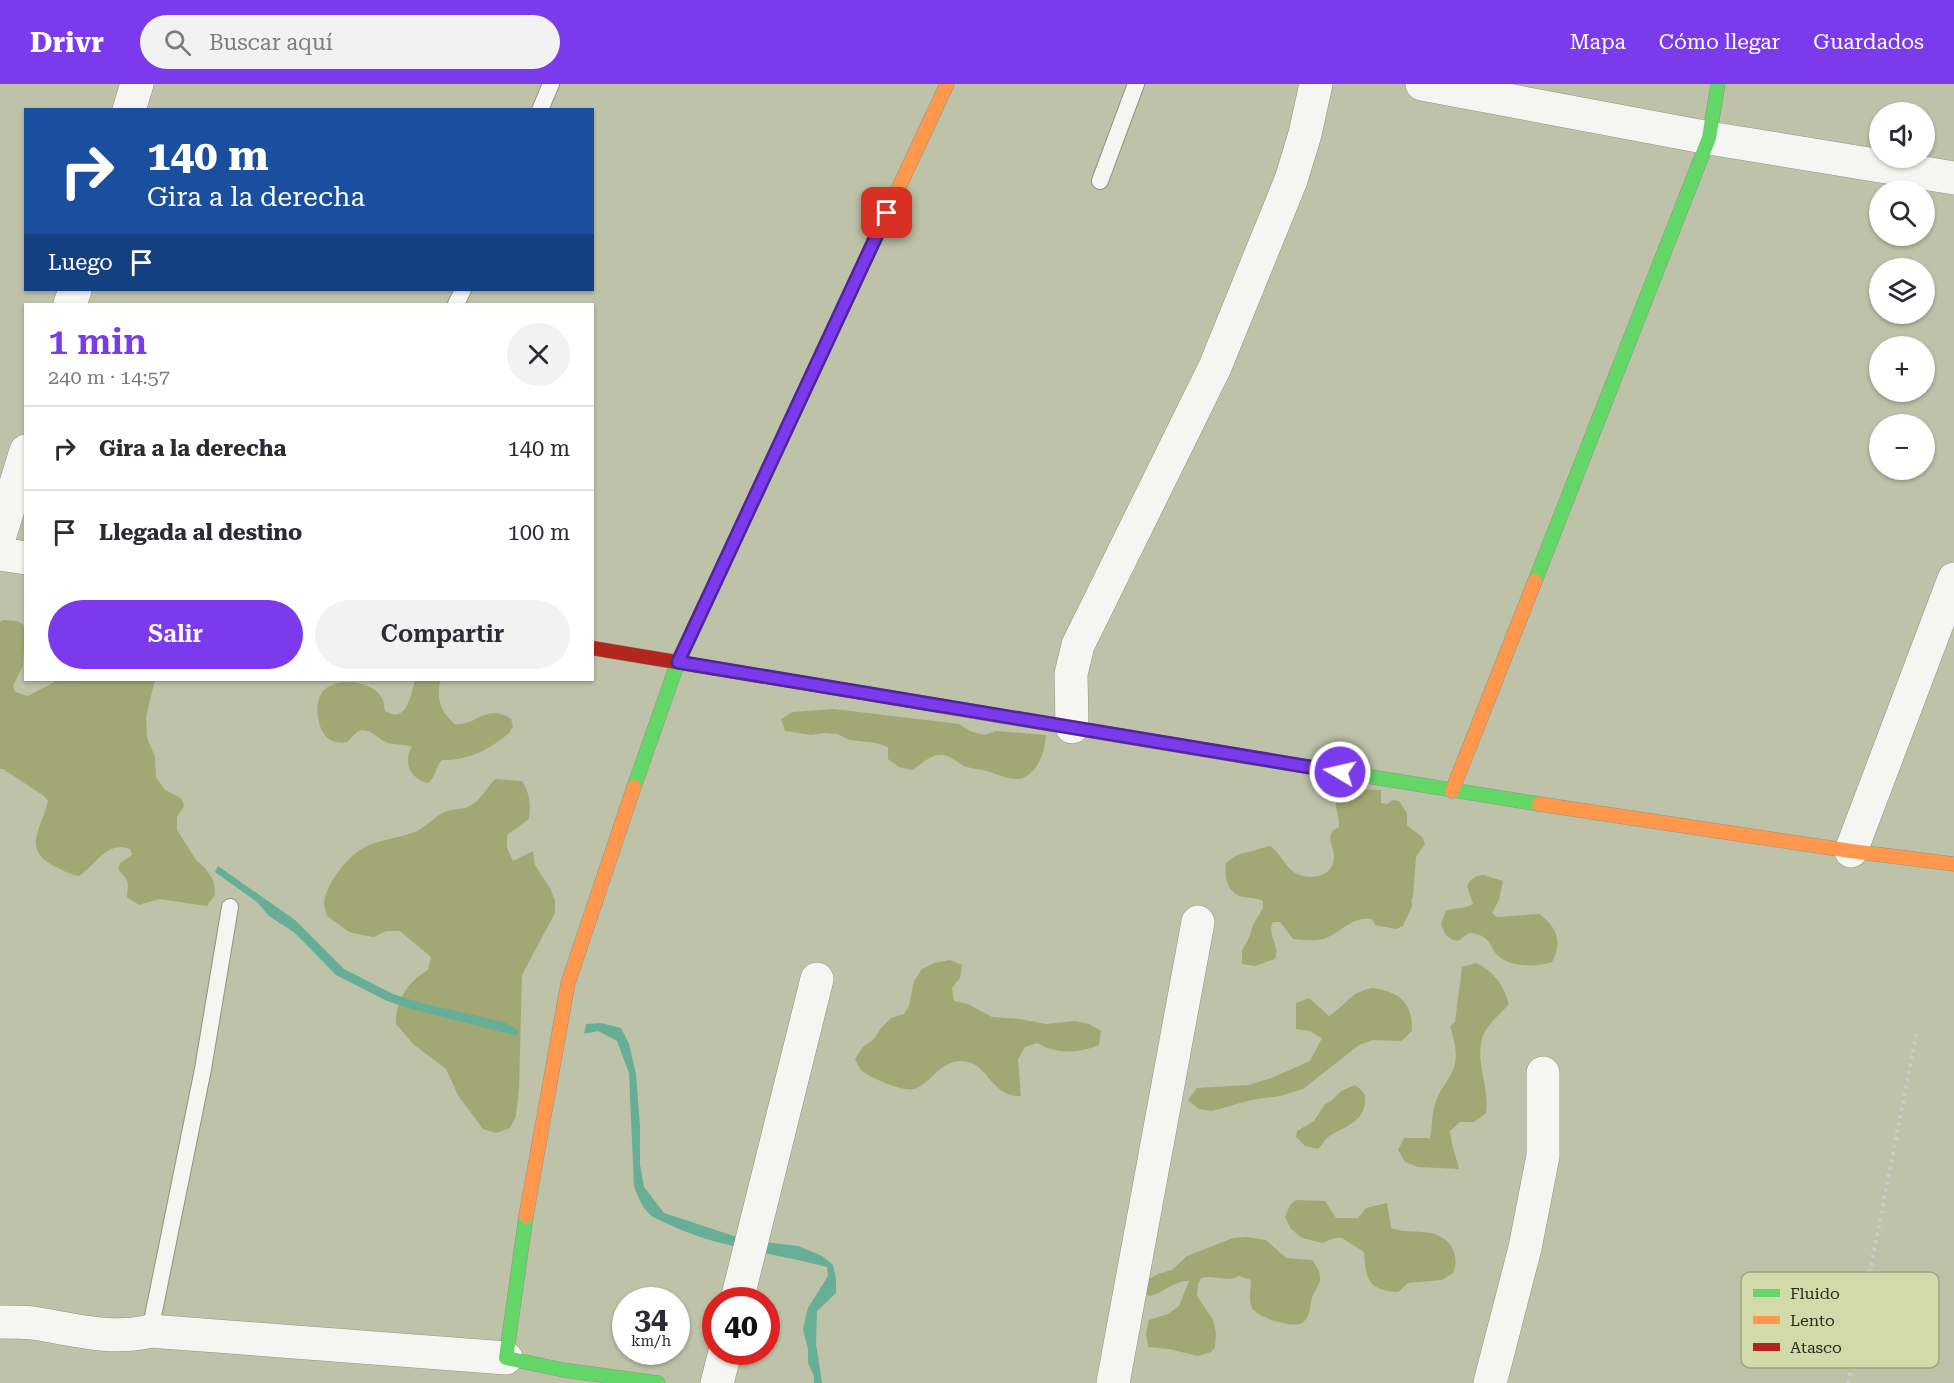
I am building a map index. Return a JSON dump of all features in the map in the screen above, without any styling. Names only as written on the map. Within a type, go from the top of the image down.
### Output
[{"type":"street","points":[[130,108],[137,84]]},
{"type":"street","points":[[506,1358],[526,1213],[568,983],[678,662],[947,84]]},
{"type":"street","points":[[1072,728],[1071,674],[1078,645],[1215,367],[1291,180],[1305,134],[1316,84]]},
{"type":"street","points":[[1422,84],[1709,138],[1954,178]]},
{"type":"street","points":[[1452,791],[1709,138],[1718,84]]},
{"type":"street","points":[[0,535],[24,457]]},
{"type":"street","points":[[0,554],[24,558]]},
{"type":"street","points":[[1851,851],[1954,579]]},
{"type":"street","points":[[594,648],[1452,791],[1851,851],[1954,864]]},
{"type":"street","points":[[1113,1383],[1198,922]]},
{"type":"street","points":[[740,1287],[817,978]]},
{"type":"street","points":[[1490,1383],[1525,1248],[1544,1156],[1544,1073]]},
{"type":"street","points":[[0,1322],[30,1323],[92,1333],[134,1335],[150,1331],[506,1358],[538,1366],[658,1383]]},
{"type":"street","points":[[717,1383],[722,1365]]},
{"type":"lane","points":[[541,108],[551,84]]},
{"type":"lane","points":[[1100,181],[1136,84]]},
{"type":"lane","points":[[150,1331],[203,1069],[230,907]]},
{"type":"path","points":[[1870,1272],[1917,1031]]},
{"type":"path","points":[[1848,1383],[1851,1368]]},
{"type":"shaded area","points":[[3,620],[17,621],[23,624],[24,628],[23,666],[13,686],[15,692],[28,696],[56,681],[155,681],[146,717],[147,738],[155,757],[156,777],[164,789],[182,799],[184,806],[177,817],[177,830],[196,860],[206,869],[214,882],[215,895],[207,906],[159,899],[139,905],[127,897],[127,882],[118,869],[120,863],[132,855],[130,849],[122,847],[108,851],[79,876],[52,865],[43,858],[38,851],[36,836],[48,801],[44,796],[0,769],[0,622]]},
{"type":"shaded area","points":[[415,681],[440,681],[440,704],[454,724],[462,724],[495,713],[503,714],[511,719],[513,726],[510,732],[495,744],[479,753],[452,760],[442,760],[428,783],[417,778],[410,769],[408,758],[412,747],[388,743],[365,730],[357,732],[347,742],[335,742],[325,735],[319,723],[317,709],[320,696],[323,691],[336,684],[345,682],[371,687],[382,698],[385,711],[392,714],[403,711],[410,700]]},
{"type":"shaded area","points":[[834,709],[959,724],[970,731],[984,735],[996,731],[1046,735],[1042,755],[1035,768],[1025,777],[1014,779],[964,766],[944,755],[931,757],[912,770],[899,767],[888,759],[888,747],[850,740],[837,734],[811,735],[785,731],[781,719],[792,712]]},
{"type":"shaded area","points":[[495,779],[522,781],[527,790],[529,819],[507,835],[507,848],[513,861],[533,851],[535,865],[550,888],[555,901],[555,913],[522,975],[519,1089],[516,1116],[510,1128],[496,1133],[483,1129],[458,1095],[446,1069],[413,1044],[396,1024],[400,1000],[414,980],[428,970],[431,957],[400,931],[386,931],[374,937],[349,932],[327,916],[324,903],[334,878],[353,855],[367,846],[422,829],[445,812],[471,805],[479,799]]},
{"type":"shaded area","points":[[1341,789],[1381,790],[1381,803],[1399,801],[1407,813],[1407,825],[1423,838],[1425,844],[1416,857],[1412,906],[1403,926],[1396,929],[1375,925],[1372,919],[1365,919],[1353,922],[1329,937],[1308,940],[1293,939],[1280,922],[1273,922],[1271,931],[1276,949],[1275,959],[1255,966],[1242,964],[1242,950],[1263,908],[1263,901],[1243,897],[1233,892],[1226,879],[1226,863],[1237,855],[1270,846],[1295,873],[1312,877],[1327,872],[1331,868],[1334,853],[1330,837],[1339,827],[1336,798]]},
{"type":"shaded area","points":[[218,866],[295,920],[344,969],[393,994],[421,1003],[504,1022],[519,1031],[517,1036],[387,1001],[336,975],[295,933],[269,916],[257,902],[215,872]]},
{"type":"shaded area","points":[[1483,875],[1503,881],[1499,900],[1492,913],[1497,917],[1539,914],[1550,924],[1557,941],[1552,962],[1519,965],[1501,958],[1483,936],[1469,933],[1458,941],[1446,935],[1441,923],[1446,911],[1473,904],[1467,886],[1474,878]]},
{"type":"shaded area","points":[[950,960],[962,965],[960,978],[952,988],[954,1001],[968,1004],[992,1017],[1046,1024],[1075,1021],[1089,1024],[1101,1031],[1099,1045],[1076,1051],[1060,1051],[1037,1043],[1025,1047],[1018,1059],[1021,1096],[1010,1095],[1002,1091],[978,1067],[961,1061],[947,1065],[914,1089],[887,1084],[862,1071],[855,1059],[863,1047],[874,1039],[891,1018],[904,1014],[909,1006],[914,981],[922,969],[934,963]]},
{"type":"shaded area","points":[[1476,963],[1488,970],[1497,980],[1509,1004],[1486,1029],[1481,1043],[1486,1113],[1474,1122],[1460,1122],[1450,1131],[1459,1169],[1418,1167],[1405,1162],[1398,1150],[1404,1138],[1430,1138],[1434,1106],[1455,1064],[1455,1045],[1450,1026],[1455,1022],[1462,967]]},
{"type":"shaded area","points":[[1373,988],[1398,996],[1407,1006],[1412,1031],[1401,1041],[1373,1040],[1359,1045],[1303,1089],[1280,1096],[1251,1100],[1212,1111],[1199,1109],[1188,1100],[1197,1088],[1249,1085],[1310,1061],[1322,1038],[1310,1031],[1296,1029],[1296,1003],[1309,998],[1329,1016],[1354,995]]},
{"type":"shaded area","points":[[601,1023],[621,1028],[629,1044],[636,1074],[640,1165],[644,1187],[664,1213],[746,1240],[798,1246],[822,1256],[833,1265],[836,1293],[817,1311],[816,1344],[822,1383],[814,1383],[814,1376],[808,1363],[808,1349],[803,1329],[808,1308],[828,1276],[827,1267],[708,1239],[670,1225],[646,1211],[634,1186],[629,1073],[617,1041],[598,1031],[584,1034],[586,1024]]},
{"type":"shaded area","points":[[1355,1085],[1362,1091],[1365,1098],[1363,1111],[1359,1117],[1350,1125],[1332,1134],[1318,1149],[1305,1146],[1296,1137],[1297,1131],[1314,1121],[1325,1104],[1341,1091]]},
{"type":"shaded area","points":[[1296,1200],[1325,1201],[1336,1218],[1358,1218],[1366,1208],[1387,1203],[1391,1228],[1430,1233],[1448,1242],[1455,1259],[1453,1273],[1442,1280],[1408,1283],[1398,1292],[1380,1289],[1374,1286],[1367,1276],[1364,1252],[1342,1238],[1322,1243],[1302,1238],[1291,1229],[1285,1217],[1290,1205]]},
{"type":"shaded area","points":[[1247,1237],[1266,1240],[1286,1258],[1312,1260],[1315,1264],[1320,1280],[1305,1321],[1297,1324],[1284,1323],[1255,1311],[1250,1302],[1251,1280],[1239,1276],[1230,1279],[1206,1277],[1201,1278],[1198,1284],[1197,1296],[1213,1320],[1216,1333],[1215,1347],[1211,1352],[1198,1356],[1148,1347],[1146,1333],[1149,1320],[1168,1314],[1179,1306],[1189,1281],[1179,1282],[1150,1296],[1144,1293],[1147,1280],[1172,1270],[1187,1256],[1233,1238]]},
{"type":"traffic: fast","points":[[1535,581],[1709,138],[1718,84]]},
{"type":"traffic: fast","points":[[634,787],[678,662],[787,428]]},
{"type":"traffic: fast","points":[[1242,756],[1539,804]]},
{"type":"traffic: fast","points":[[526,1216],[506,1358],[563,1370],[658,1383]]},
{"type":"traffic: slow","points":[[874,241],[947,84]]},
{"type":"traffic: slow","points":[[1452,791],[1535,581]]},
{"type":"traffic: slow","points":[[941,706],[1242,756]]},
{"type":"traffic: slow","points":[[526,1216],[568,983],[634,787]]},
{"type":"traffic: slow","points":[[1539,804],[1851,851],[1954,864]]},
{"type":"traffic: jam","points":[[787,428],[874,241]]},
{"type":"traffic: jam","points":[[594,648],[941,706]]},
{"type":"route","points":[[887,213],[678,662],[1340,772]]}]
